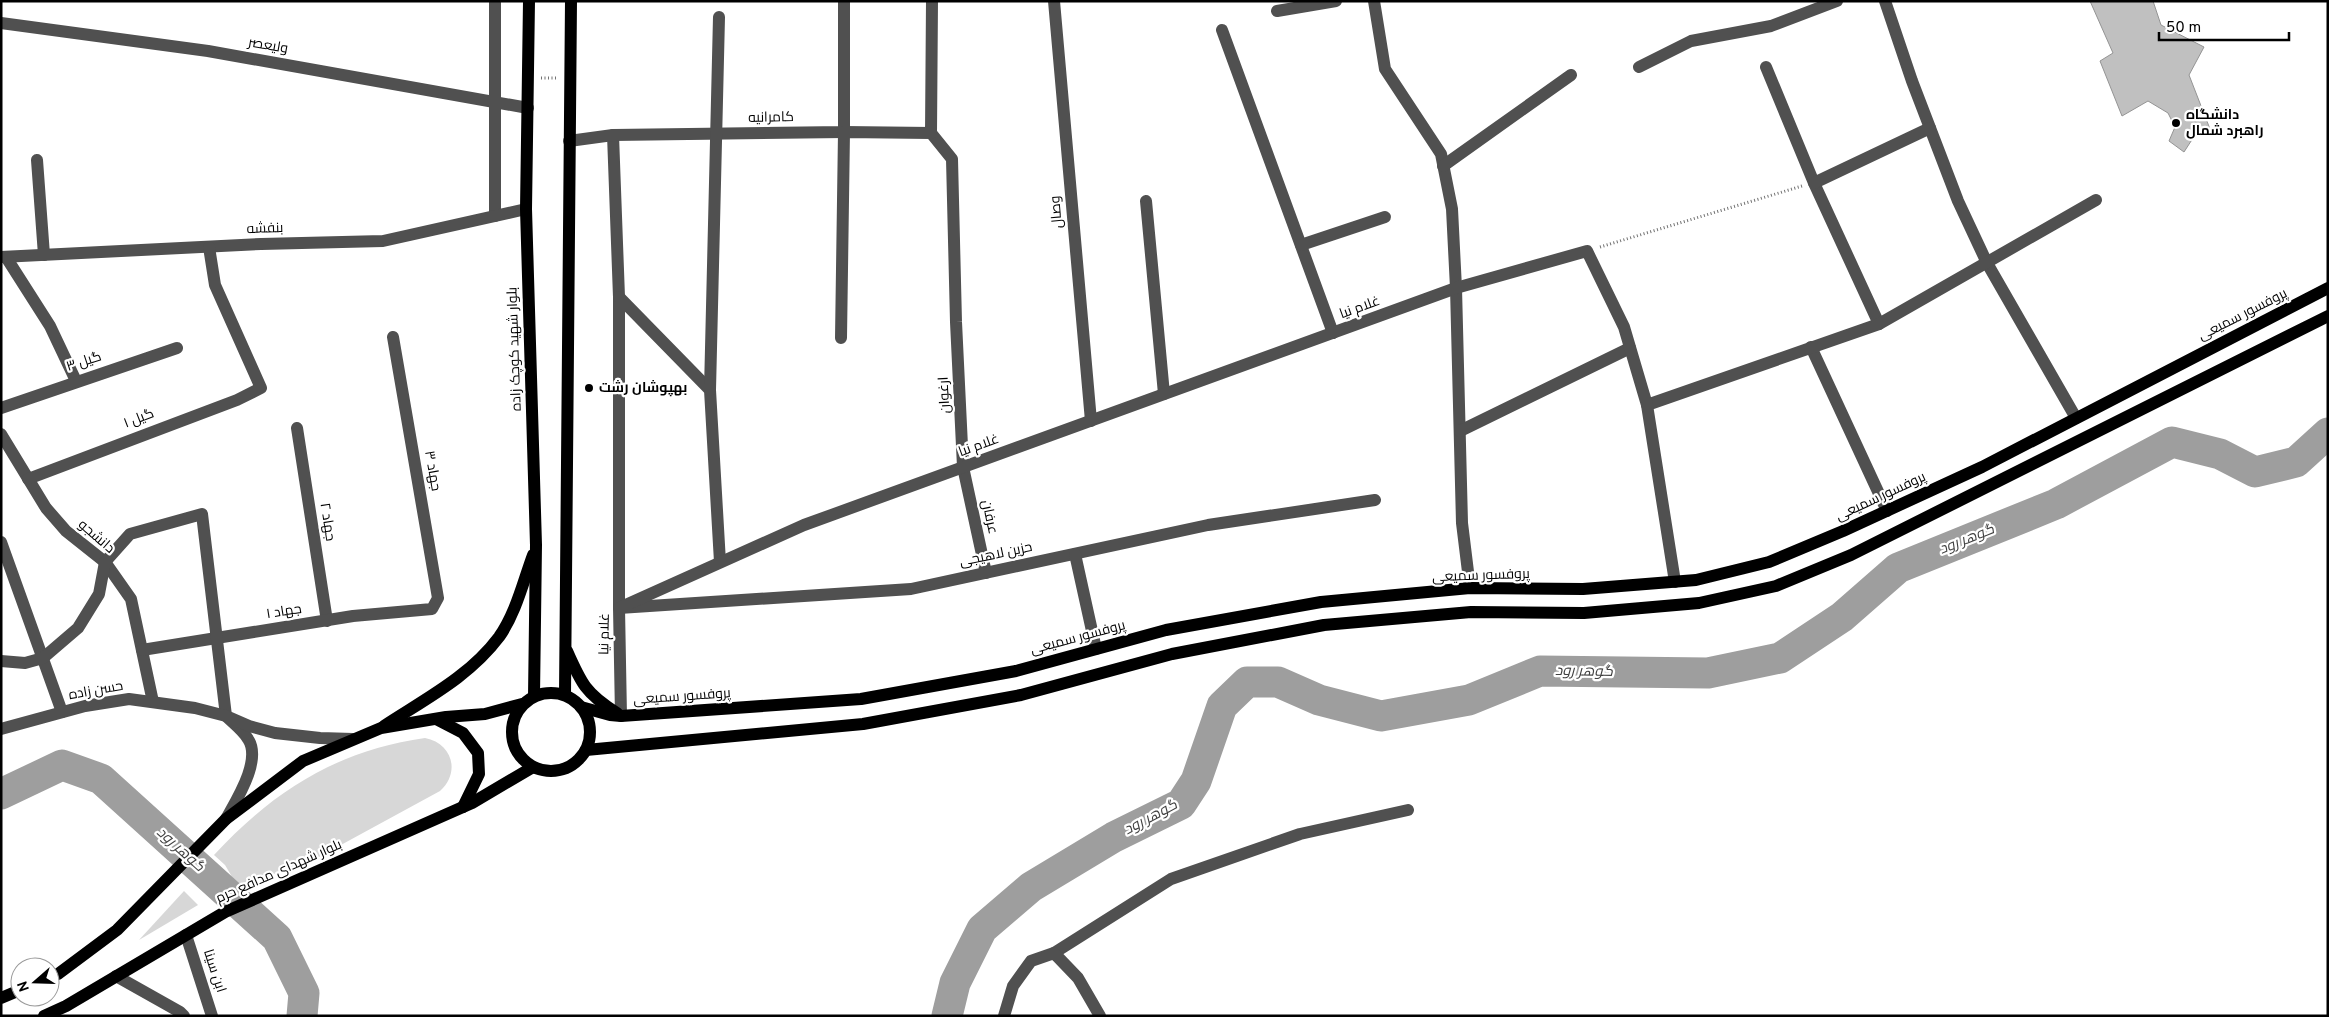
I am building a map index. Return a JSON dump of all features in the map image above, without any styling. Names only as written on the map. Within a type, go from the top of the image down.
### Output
[{"type":"main road","name":"بلوار شهید کوچک زاده","points":[[529,1],[526,209],[536,545],[534,696]]},
{"type":"main road","points":[[565,695],[571,1]]},
{"type":"main road","name":"پروفسور سمیعی","points":[[581,707],[621,716],[861,700],[1016,671],[1166,630],[1321,602],[1470,588],[1583,589],[1696,580],[1769,562],[1887,511],[1982,467],[2328,288]]},
{"type":"main road","points":[[586,750],[863,724],[1021,695],[1172,654],[1324,625],[1471,612],[1584,613],[1699,603],[1776,586],[1851,555],[2328,316]]},
{"type":"main road","points":[[60,973],[117,930],[226,819],[303,761],[381,728],[460,678],[499,636],[514,608],[536,545]]},
{"type":"main road","points":[[565,646],[586,690],[597,701],[621,716]]},
{"type":"main road","points":[[381,728],[436,719],[485,714],[522,704],[534,696],[549,693],[565,695],[581,707],[590,728],[590,739],[586,750],[576,762],[563,770],[548,772],[533,767],[521,758],[514,746],[511,731],[514,717],[522,704]]},
{"type":"main road","points":[[436,719],[463,733],[478,753],[479,774],[462,808]]},
{"type":"main road","name":"بلوار شهدای مدافع حرم","points":[[44,1016],[66,1006],[225,912],[462,808],[533,767]]},
{"type":"street","points":[[495,1],[495,216]]},
{"type":"street","points":[[841,338],[844,1]]},
{"type":"street","points":[[931,134],[932,1]]},
{"type":"street","name":"وصال","points":[[1054,1],[1091,421]]},
{"type":"street","points":[[1277,11],[1336,1]]},
{"type":"street","points":[[1374,1],[1378,36],[1385,69],[1441,154],[1452,209],[1462,522],[1470,588]]},
{"type":"street","points":[[1639,67],[1691,42],[1770,26],[1837,1]]},
{"type":"street","points":[[1885,1],[1958,201],[1987,262],[2076,418]]},
{"type":"street","points":[[719,17],[710,390],[720,562]]},
{"type":"street","name":"ولیعصر","points":[[1,23],[208,51],[528,108]]},
{"type":"street","points":[[1222,30],[1333,333]]},
{"type":"street","points":[[1766,67],[1814,183],[1879,324]]},
{"type":"street","points":[[1443,166],[1571,75]]},
{"type":"street","points":[[1814,183],[1930,128]]},
{"type":"street","name":"کامرانیه","points":[[569,141],[614,135],[844,132],[931,134]]},
{"type":"street","name":"ارغوان","points":[[931,134],[952,159],[956,322],[963,467]]},
{"type":"street","points":[[614,135],[619,297],[619,608]]},
{"type":"street","points":[[38,160],[44,256]]},
{"type":"street","points":[[1647,405],[1879,324],[2096,200]]},
{"type":"street","points":[[1146,201],[1164,394]]},
{"type":"street","name":"بنفشه","points":[[4,257],[383,240],[526,209]]},
{"type":"street","points":[[1300,245],[1385,217]]},
{"type":"street","name":"گیل ۱","points":[[28,479],[237,400],[261,388],[215,285],[209,247]]},
{"type":"street","points":[[1587,251],[1624,327],[1647,405],[1675,582]]},
{"type":"street","name":"غلام نیا","points":[[621,716],[619,608],[804,525],[1456,288],[1587,251]]},
{"type":"street","points":[[4,257],[50,326],[76,381]]},
{"type":"street","points":[[619,297],[710,390]]},
{"type":"street","name":"جهاد ۳","points":[[394,338],[438,598],[432,609]]},
{"type":"street","points":[[1811,347],[1887,511]]},
{"type":"street","name":"گیل ۳","points":[[1,408],[177,348]]},
{"type":"street","points":[[1460,431],[1630,348]]},
{"type":"street","name":"جهاد ۲","points":[[297,428],[327,620]]},
{"type":"street","name":"دانشجو","points":[[1,434],[46,508],[66,530],[105,562],[131,599],[152,702]]},
{"type":"street","name":"عرفان","points":[[963,467],[986,573]]},
{"type":"street","name":"حزین لاهیجی","points":[[619,608],[911,589],[1208,525],[1375,500]]},
{"type":"street","points":[[1,662],[25,663],[43,658],[78,628],[99,594],[105,562],[130,534],[202,514],[226,716],[248,738],[253,750],[251,763],[240,794],[226,819]]},
{"type":"street","points":[[1,542],[62,712]]},
{"type":"street","points":[[1075,554],[1096,649]]},
{"type":"street","name":"جهاد ۱","points":[[142,650],[327,620],[432,609]]},
{"type":"street","name":"حسن زاده","points":[[1,728],[85,706],[129,699],[195,708],[226,716],[274,733],[320,738],[353,739]]},
{"type":"street","points":[[1004,1016],[1014,986],[1031,961],[1054,953],[1171,879],[1300,834],[1408,810]]},
{"type":"street","name":"ابن سینا","points":[[186,935],[212,1016]]},
{"type":"street","points":[[1054,953],[1078,978],[1100,1016]]},
{"type":"street","points":[[116,976],[184,1016]]},
{"type":"path","points":[[528,78],[570,78]]},
{"type":"path","points":[[1587,251],[1814,183]]},
{"type":"shaded area","points":[[425,738],[442,746],[451,759],[450,775],[440,791],[317,858],[238,887],[225,865],[214,855],[260,811],[309,777],[336,763],[364,752]]},
{"type":"shaded area","points":[[184,891],[198,905],[139,940]]},
{"type":"building","name":"دانشگاه راهبرد شمال","points":[[2090,1],[2153,1],[2161,25],[2204,47],[2189,75],[2210,129],[2195,135],[2184,152],[2169,141],[2175,127],[2168,113],[2148,101],[2122,116],[2100,61],[2113,53]]},
{"type":"waterway","name":"گوهر رود","points":[[947,1016],[955,983],[982,929],[1031,887],[1114,837],[1181,804],[1196,781],[1222,706],[1247,682],[1278,682],[1319,700],[1381,716],[1469,700],[1540,671],[1708,673],[1780,658],[1842,617],[1898,568],[2056,504],[2172,442],[2220,454],[2255,472],[2296,462],[2328,433]]},
{"type":"waterway","name":"گوهر رود","points":[[1,794],[62,765],[101,779],[277,938],[304,993],[302,1016]]},
{"type":"place","name":"دانشگاه راهبرد شمال","points":[[2176,123]]},
{"type":"place","name":"بهپوشان رشت","points":[[589,388]]}]
